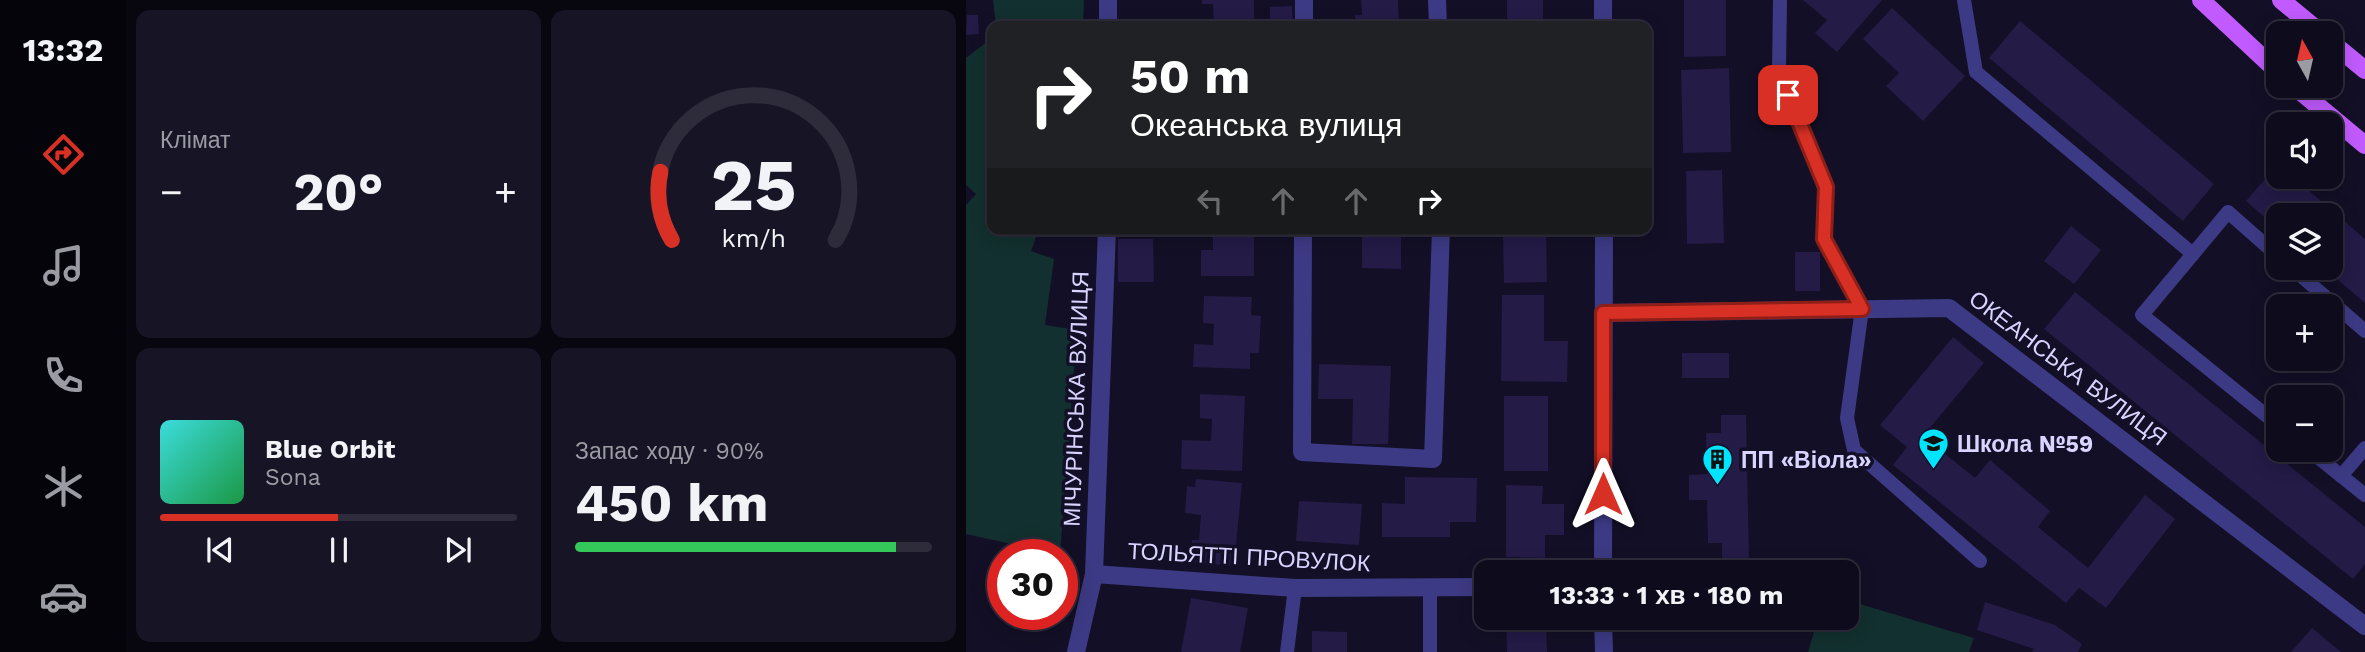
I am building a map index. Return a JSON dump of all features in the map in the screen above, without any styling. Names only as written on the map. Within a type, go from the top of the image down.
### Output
[{"type":"main road","points":[[2201,0],[2266,61]]},
{"type":"main road","points":[[2281,0],[2306,21]]},
{"type":"main road","points":[[2343,52],[2365,70]]},
{"type":"main road","points":[[2308,98],[2365,145]]},
{"type":"street","points":[[1108,0],[1108,21]]},
{"type":"street","points":[[1304,0],[1304,21]]},
{"type":"street","points":[[1437,0],[1438,21]]},
{"type":"street","points":[[1603,0],[1603,21]]},
{"type":"street","name":"МІЧУРІНСЬКА ВУЛИЦЯ","points":[[1076,652],[1094,574],[1107,235]]},
{"type":"street","points":[[1303,235],[1302,453],[1433,459],[1441,235]]},
{"type":"street","points":[[1603,560],[1604,235]]},
{"type":"street","name":"ОКЕАНСЬКА ВУЛИЦЯ","points":[[1603,313],[1950,308],[2365,626]]},
{"type":"street","name":"ТОЛЬЯТТІ ПРОВУЛОК","points":[[1094,574],[1295,589],[1474,587]]},
{"type":"street","points":[[1603,630],[1604,652]]},
{"type":"lane","points":[[1780,0],[1779,71],[1826,187],[1824,239],[1862,309],[1847,418],[1854,450],[1980,561]]},
{"type":"lane","points":[[1964,0],[1976,72],[2193,254]]},
{"type":"lane","points":[[2266,245],[2228,212],[2142,315],[2266,415]]},
{"type":"lane","points":[[2306,280],[2365,331]]},
{"type":"lane","points":[[2341,476],[2365,448]]},
{"type":"lane","points":[[2324,462],[2365,495]]},
{"type":"lane","points":[[1430,587],[1430,652]]},
{"type":"lane","points":[[1287,652],[1295,589]]},
{"type":"green space","points":[[993,0],[1084,0],[1083,21],[995,21]]},
{"type":"green space","points":[[987,42],[987,235],[1037,235],[1031,251],[1054,259],[1045,325],[1077,330],[1061,539],[988,539],[966,534],[966,205],[976,194],[966,185],[966,58]]},
{"type":"green space","points":[[1859,604],[1974,638],[1969,652],[1808,652],[1814,630],[1859,630]]},
{"type":"building","points":[[1202,0],[1254,0],[1254,21],[1214,21],[1213,4],[1202,4]]},
{"type":"building","points":[[1361,0],[1398,0],[1399,21],[1355,21],[1355,15],[1362,15]]},
{"type":"building","points":[[1507,0],[1543,0],[1543,21],[1507,21]]},
{"type":"building","points":[[1684,0],[1726,0],[1726,56],[1684,57]]},
{"type":"building","points":[[1803,0],[1882,0],[1837,52],[1815,33],[1827,20]]},
{"type":"building","points":[[1292,6],[1293,21],[1270,21],[1270,7]]},
{"type":"building","points":[[1892,8],[1965,76],[1923,121],[1886,86],[1899,73],[1863,39]]},
{"type":"building","points":[[967,15],[978,15],[979,34],[966,35]]},
{"type":"building","points":[[2020,21],[2214,184],[2183,221],[1989,58]]},
{"type":"building","points":[[1729,68],[1731,152],[1683,153],[1681,70]]},
{"type":"building","points":[[1722,170],[1724,243],[1687,244],[1686,171]]},
{"type":"building","points":[[2266,178],[2266,189],[2307,189],[2323,203],[2266,203],[2266,218],[2246,201]]},
{"type":"building","points":[[2343,220],[2365,239],[2365,303],[2338,280],[2343,280]]},
{"type":"building","points":[[2071,226],[2101,250],[2074,284],[2044,261]]},
{"type":"building","points":[[1213,235],[1254,235],[1254,276],[1201,276],[1201,250],[1213,250]]},
{"type":"building","points":[[1362,235],[1401,235],[1401,269],[1362,268]]},
{"type":"building","points":[[1503,235],[1546,235],[1547,282],[1504,283]]},
{"type":"building","points":[[1118,239],[1153,239],[1154,282],[1118,282]]},
{"type":"building","points":[[1795,252],[1820,252],[1820,291],[1795,291]]},
{"type":"building","points":[[2075,292],[2266,447],[2266,462],[2285,462],[2365,527],[2365,564],[2353,579],[2044,329]]},
{"type":"building","points":[[1502,295],[1544,295],[1544,341],[1568,341],[1567,382],[1501,381]]},
{"type":"building","points":[[1204,296],[1252,297],[1251,315],[1261,316],[1259,353],[1250,353],[1250,369],[1193,367],[1194,344],[1213,345],[1214,324],[1203,323]]},
{"type":"building","name":"Школа №59","points":[[1953,337],[1984,363],[1923,436],[1975,478],[1990,460],[2050,511],[2038,527],[2088,568],[2145,495],[2175,519],[2106,608],[2079,588],[2066,603],[1893,465],[1907,447],[1880,425]]},
{"type":"building","points":[[1682,353],[1729,353],[1729,378],[1682,378]]},
{"type":"building","points":[[1319,364],[1391,366],[1388,444],[1352,444],[1353,399],[1318,399]]},
{"type":"building","points":[[1200,394],[1245,396],[1242,471],[1181,469],[1182,440],[1211,441],[1212,419],[1200,418]]},
{"type":"building","points":[[1504,396],[1548,396],[1548,471],[1504,471]]},
{"type":"building","name":"ПП «Віола»","points":[[1721,415],[1746,415],[1749,559],[1722,560],[1722,543],[1708,543],[1707,500],[1689,500],[1689,475],[1707,474],[1706,433],[1721,433]]},
{"type":"building","points":[[1405,477],[1477,478],[1476,522],[1450,522],[1450,537],[1382,537],[1382,503],[1405,504]]},
{"type":"building","points":[[1196,479],[1242,483],[1234,566],[1189,562],[1192,540],[1199,540],[1201,515],[1185,513],[1187,486],[1195,487]]},
{"type":"building","points":[[1506,485],[1543,486],[1542,504],[1564,504],[1564,535],[1545,535],[1545,558],[1506,557]]},
{"type":"building","points":[[1299,501],[1362,504],[1359,545],[1296,541]]},
{"type":"building","points":[[1191,598],[1248,608],[1240,652],[1181,652]]},
{"type":"building","points":[[1985,602],[2055,625],[2082,644],[2078,652],[2032,652],[2034,649],[1977,630]]},
{"type":"building","points":[[2312,628],[2341,652],[2291,652]]},
{"type":"building","points":[[1506,630],[1546,630],[1547,652],[1507,652]]},
{"type":"building","points":[[1312,631],[1347,632],[1347,652],[1312,652]]},
{"type":"place","name":"Школа №59","points":[[1934,471]]},
{"type":"place","name":"ПП «Віола»","points":[[1718,487]]},
{"type":"route","points":[[1603,494],[1603,313],[1862,309],[1824,239],[1826,187],[1788,95]]}]
